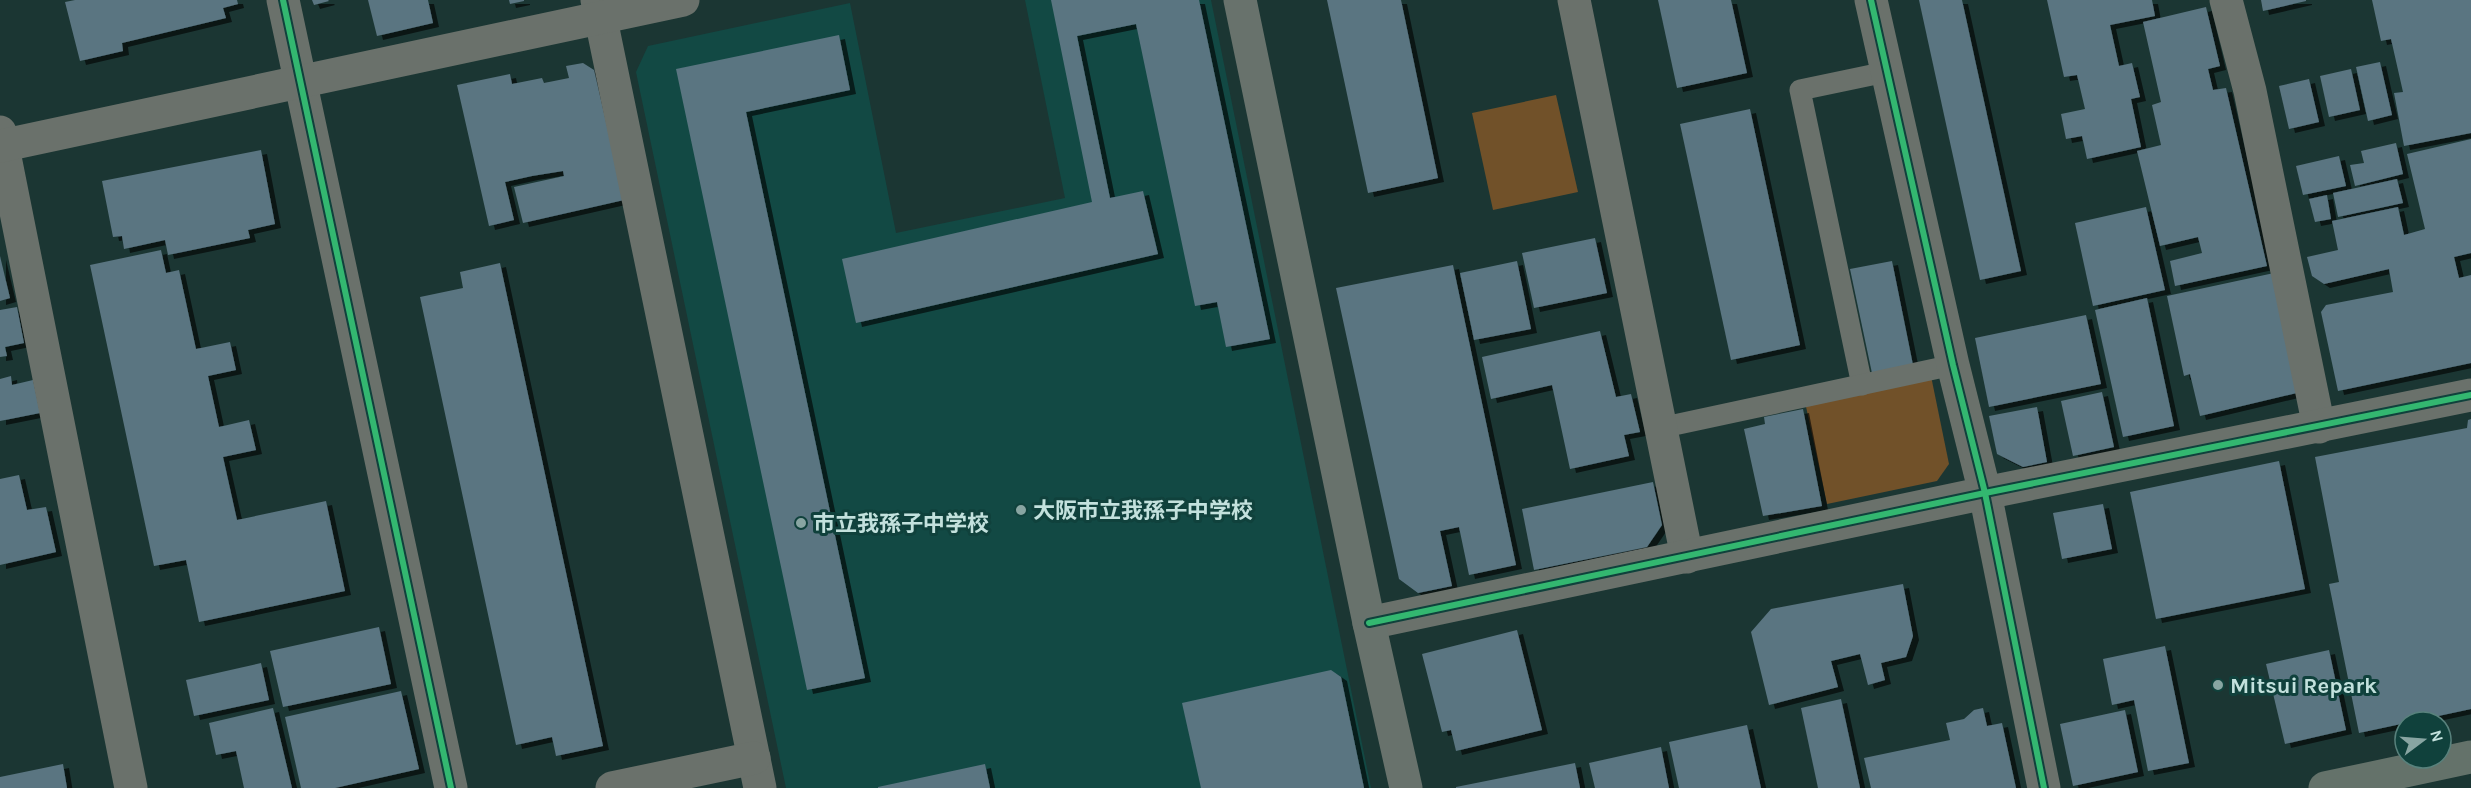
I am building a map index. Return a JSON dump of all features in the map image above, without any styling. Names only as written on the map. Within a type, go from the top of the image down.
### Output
[{"type":"main road","points":[[2325,788],[2471,757]]},
{"type":"street","points":[[283,0],[451,788]]},
{"type":"street","points":[[131,788],[1,141],[300,82],[599,9],[682,0]]},
{"type":"street","points":[[1240,0],[1369,623],[1406,788]]},
{"type":"street","points":[[1574,0],[1687,557]]},
{"type":"street","points":[[1871,0],[1953,364],[1985,493],[2044,788]]},
{"type":"street","points":[[2226,0],[2250,91],[2319,427]]},
{"type":"street","points":[[599,9],[757,773],[612,788]]},
{"type":"street","points":[[1369,623],[1985,493],[2471,395]]},
{"type":"lane","points":[[1862,385],[1800,90],[1886,72]]},
{"type":"lane","points":[[1660,428],[1953,364]]},
{"type":"shaded area","name":"大阪市立我孫子中学校","points":[[1025,0],[1211,0],[1371,788],[786,788],[636,72],[648,46],[850,3],[896,233],[1065,198]]},
{"type":"shaded area","points":[[1556,95],[1578,192],[1493,210],[1472,113]]},
{"type":"shaded area","points":[[1931,376],[1949,464],[1937,481],[1827,504],[1805,402]]},
{"type":"building","points":[[75,0],[237,0],[238,4],[223,8],[226,18],[122,43],[123,51],[80,61],[65,2]]},
{"type":"building","points":[[312,0],[328,0],[329,1],[314,5]]},
{"type":"building","points":[[368,0],[428,0],[433,23],[377,36]]},
{"type":"building","points":[[509,0],[524,0],[524,1],[510,4]]},
{"type":"building","points":[[1051,0],[1199,0],[1270,339],[1226,347],[1217,302],[1195,306],[1136,24],[1077,36],[1110,198],[1143,191],[1158,254],[856,323],[842,259],[1092,202]]},
{"type":"building","points":[[1327,0],[1401,0],[1438,178],[1368,193]]},
{"type":"building","points":[[1658,0],[1731,0],[1747,73],[1677,88]]},
{"type":"building","points":[[1919,0],[1962,0],[2021,271],[1980,280]]},
{"type":"building","points":[[2047,0],[2152,0],[2155,16],[2110,25],[2119,66],[2132,63],[2140,97],[2131,99],[2141,147],[2087,159],[2082,136],[2066,139],[2061,114],[2085,109],[2077,75],[2064,77]]},
{"type":"building","points":[[2261,0],[2306,0],[2306,1],[2263,11]]},
{"type":"building","points":[[2372,0],[2471,0],[2471,133],[2404,146],[2394,93],[2403,92],[2391,39],[2381,41]]},
{"type":"building","points":[[2206,7],[2220,66],[2208,69],[2213,90],[2226,88],[2267,266],[2175,286],[2170,261],[2202,253],[2198,237],[2160,246],[2137,151],[2161,145],[2152,105],[2161,102],[2143,22]]},
{"type":"building","points":[[839,35],[850,90],[746,112],[865,678],[807,690],[676,69]]},
{"type":"building","points":[[2380,62],[2392,115],[2368,121],[2356,67]]},
{"type":"building","points":[[583,63],[594,70],[624,200],[523,223],[514,187],[564,176],[563,171],[532,176],[505,182],[514,220],[489,226],[457,85],[510,74],[512,84],[542,78],[544,83],[569,78],[566,66]]},
{"type":"building","points":[[2351,69],[2360,110],[2329,117],[2320,76]]},
{"type":"building","points":[[2309,79],[2319,122],[2289,129],[2279,86]]},
{"type":"building","points":[[1750,109],[1800,345],[1731,360],[1680,124]]},
{"type":"building","points":[[2471,139],[2471,253],[2454,257],[2459,278],[2471,275],[2471,363],[2338,391],[2321,312],[2326,305],[2393,292],[2389,269],[2324,284],[2312,276],[2307,257],[2338,250],[2332,221],[2398,207],[2404,235],[2425,229],[2407,154]]},
{"type":"building","points":[[2396,143],[2403,174],[2355,186],[2350,165],[2364,163],[2361,151]]},
{"type":"building","points":[[261,150],[275,224],[248,230],[250,238],[168,255],[165,240],[124,249],[122,236],[113,237],[102,181]]},
{"type":"building","points":[[2339,156],[2346,186],[2303,195],[2296,166]]},
{"type":"building","points":[[2397,179],[2403,203],[2338,217],[2333,193]]},
{"type":"building","points":[[2327,195],[2331,219],[2315,222],[2309,199]]},
{"type":"building","points":[[2146,207],[2165,290],[2093,306],[2075,223]]},
{"type":"building","points":[[1595,238],[1607,293],[1534,308],[1522,253]]},
{"type":"building","points":[[161,250],[166,273],[179,270],[196,349],[230,342],[236,370],[208,376],[219,427],[249,420],[256,450],[223,457],[237,520],[326,501],[345,591],[199,622],[186,560],[154,566],[90,265]]},
{"type":"building","points":[[0,256],[10,298],[0,301]]},
{"type":"building","points":[[1517,261],[1531,329],[1474,340],[1460,273]]},
{"type":"building","points":[[1892,261],[1914,370],[1873,378],[1850,269]]},
{"type":"building","points":[[500,263],[603,746],[556,756],[552,737],[516,745],[420,297],[463,288],[460,272]]},
{"type":"building","points":[[1453,265],[1516,565],[1469,575],[1459,527],[1440,531],[1452,586],[1418,593],[1399,579],[1336,288]]},
{"type":"building","points":[[2274,273],[2301,392],[2200,416],[2190,374],[2184,376],[2167,296]]},
{"type":"building","points":[[2147,298],[2174,426],[2123,437],[2095,310]]},
{"type":"building","points":[[17,307],[24,343],[5,347],[7,356],[0,357],[0,310]]},
{"type":"building","points":[[2086,315],[2101,384],[1989,407],[1975,338]]},
{"type":"building","points":[[1600,331],[1616,397],[1631,394],[1640,432],[1624,435],[1629,456],[1570,469],[1552,385],[1491,399],[1482,357]]},
{"type":"building","points":[[11,376],[12,385],[33,380],[40,413],[0,421],[0,379]]},
{"type":"building","points":[[2102,392],[2114,447],[2073,456],[2061,401]]},
{"type":"building","points":[[2037,407],[2047,462],[2023,467],[1997,454],[1989,416]]},
{"type":"building","points":[[1803,409],[1822,506],[1763,516],[1744,429],[1765,424],[1764,417]]},
{"type":"building","points":[[2471,419],[2471,709],[2453,713],[2453,710],[2393,710],[2393,726],[2359,733],[2329,584],[2339,582],[2315,457],[2467,428],[2468,420]]},
{"type":"building","points":[[2279,461],[2305,589],[2156,619],[2130,492]]},
{"type":"building","points":[[19,475],[27,510],[46,507],[56,552],[0,565],[0,479]]},
{"type":"building","points":[[1653,482],[1662,525],[1647,547],[1534,570],[1522,509]]},
{"type":"building","points":[[2103,504],[2112,549],[2062,559],[2053,513]]},
{"type":"building","points":[[1903,584],[1913,636],[1906,657],[1881,663],[1885,680],[1868,685],[1860,654],[1831,661],[1838,687],[1769,705],[1751,632],[1771,609]]},
{"type":"building","points":[[379,627],[391,684],[283,707],[270,651]]},
{"type":"building","points":[[1517,630],[1542,730],[1456,751],[1451,730],[1442,732],[1422,654]]},
{"type":"building","points":[[2165,646],[2189,763],[2148,771],[2134,700],[2112,705],[2103,659]]},
{"type":"building","points":[[2329,650],[2346,730],[2285,744],[2266,664]]},
{"type":"building","points":[[261,663],[269,700],[194,716],[186,680]]},
{"type":"building","points":[[1331,670],[1341,677],[1364,788],[1201,788],[1182,703]]},
{"type":"building","points":[[401,691],[419,769],[335,788],[301,788],[285,717]]},
{"type":"building","points":[[1841,699],[1860,788],[1818,788],[1801,708]]},
{"type":"building","points":[[273,708],[292,788],[244,788],[236,751],[216,755],[209,723]]},
{"type":"building","points":[[1983,708],[1987,726],[2002,723],[2016,788],[1871,788],[1864,758],[1950,740],[1946,723],[1964,719],[1974,710]]},
{"type":"building","points":[[2125,710],[2138,772],[2073,786],[2060,724]]},
{"type":"building","points":[[1747,725],[1761,788],[1679,788],[1669,742]]},
{"type":"building","points":[[1661,747],[1669,788],[1595,788],[1589,763]]},
{"type":"building","points":[[1575,763],[1580,788],[1456,788],[1456,787]]},
{"type":"building","points":[[63,764],[67,788],[0,788],[0,777]]},
{"type":"building","points":[[985,764],[990,788],[878,788],[878,787]]},
{"type":"cycle path","points":[[283,0],[451,788]]},
{"type":"cycle path","points":[[1871,0],[1953,365],[1985,493],[2044,788]]},
{"type":"cycle path","points":[[1369,623],[1985,493],[2471,395]]},
{"type":"place","name":"大阪市立我孫子中学校","points":[[1021,510]]},
{"type":"place","name":"市立我孫子中学校","points":[[801,523]]},
{"type":"place","name":"Mitsui Repark","points":[[2218,685]]}]
